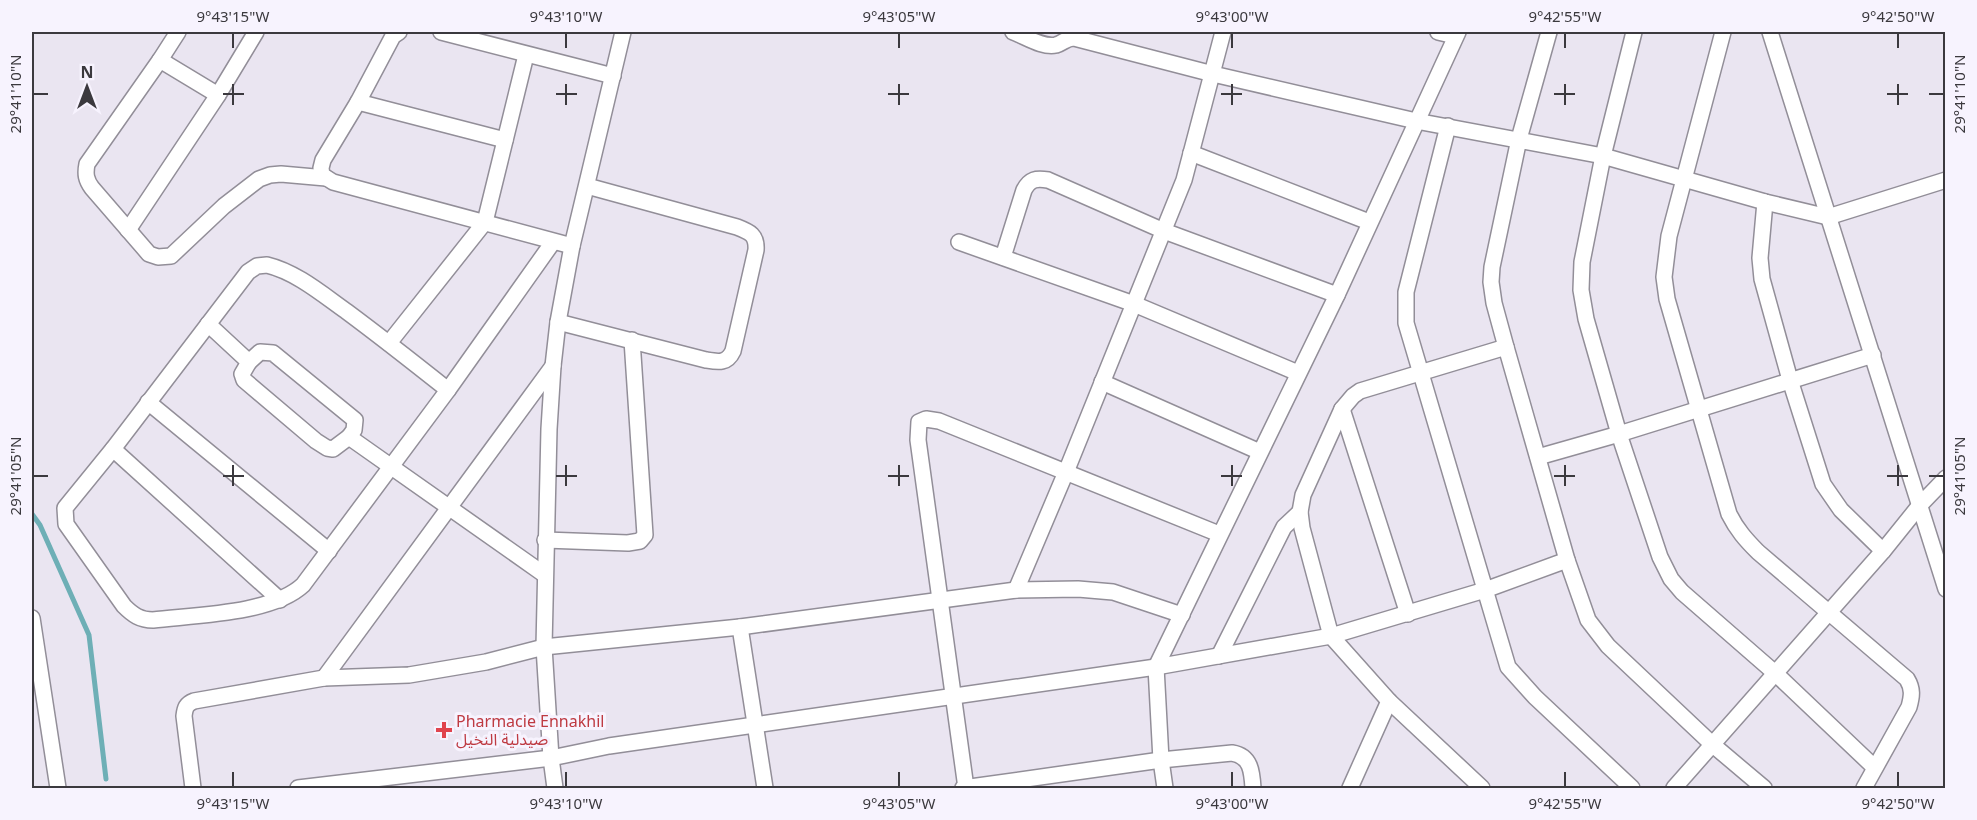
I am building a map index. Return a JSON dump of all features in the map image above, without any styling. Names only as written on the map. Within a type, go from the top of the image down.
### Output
[{"type":"street","points":[[178,32],[87,164],[86,177],[92,188],[149,254],[158,257],[171,256],[224,206],[259,179],[281,174],[326,178]]},
{"type":"street","points":[[128,230],[218,95],[256,32]]},
{"type":"street","points":[[399,32],[393,36],[358,102],[323,159],[321,172],[333,182],[572,246]]},
{"type":"street","points":[[441,32],[613,76]]},
{"type":"street","points":[[555,789],[544,647],[545,540],[554,366],[558,322],[572,246],[623,32]]},
{"type":"street","points":[[1013,32],[1054,46],[1069,38],[1074,38],[1213,74],[1416,121],[1603,156],[1828,217],[1946,180]]},
{"type":"street","points":[[1016,590],[1184,180],[1223,32]]},
{"type":"street","points":[[1165,789],[1161,760],[1156,667],[1337,295],[1457,34],[1438,32]]},
{"type":"street","points":[[1549,32],[1519,139],[1492,267],[1491,282],[1494,303],[1506,347],[1567,560],[1588,620],[1608,646],[1713,745],[1764,789]]},
{"type":"street","points":[[1634,32],[1603,156],[1582,262],[1581,290],[1586,319],[1619,434],[1659,557],[1671,579],[1682,592],[1775,673],[1874,767]]},
{"type":"street","points":[[1723,32],[1669,236],[1664,277],[1667,299],[1734,525],[1758,552],[1907,679],[1911,685],[1909,706],[1864,789]]},
{"type":"street","points":[[1770,32],[1946,589]]},
{"type":"street","points":[[389,343],[485,222],[526,55]]},
{"type":"street","points":[[160,60],[218,95]]},
{"type":"street","points":[[358,102],[505,140]]},
{"type":"street","points":[[1448,126],[1406,292],[1406,323],[1420,374],[1508,667],[1513,675],[1632,789]]},
{"type":"street","points":[[1191,153],[1369,222]]},
{"type":"street","points":[[1003,257],[1027,184],[1035,179],[1048,180],[1164,231],[1337,295]]},
{"type":"street","points":[[558,322],[717,362],[727,360],[732,351],[756,243],[754,236],[737,227],[587,186]]},
{"type":"street","points":[[1765,201],[1760,258],[1762,279],[1790,380],[1823,484],[1841,510],[1883,551]]},
{"type":"street","points":[[448,390],[320,292],[278,268],[267,265],[258,266],[248,272],[65,508],[64,519],[117,597],[133,615],[144,620],[254,608],[296,592],[392,468],[448,390],[553,242]]},
{"type":"street","points":[[959,242],[1134,304],[1298,373]]},
{"type":"street","points":[[208,324],[249,362]]},
{"type":"street","points":[[545,540],[628,543],[640,541],[645,535],[632,340]]},
{"type":"street","points":[[1482,789],[1389,701],[1331,636],[1302,528],[1300,512],[1303,495],[1342,409],[1353,396],[1506,347]]},
{"type":"street","points":[[260,352],[273,353],[355,420],[354,430],[349,437],[333,449],[316,441],[244,380],[242,374],[249,362],[260,352]]},
{"type":"street","points":[[1538,457],[1873,355]]},
{"type":"street","points":[[324,678],[554,366]]},
{"type":"street","points":[[1102,382],[1260,452]]},
{"type":"street","points":[[148,402],[329,551]]},
{"type":"street","points":[[1342,409],[1408,614]]},
{"type":"street","points":[[1219,534],[939,421],[926,419],[920,422],[918,440],[965,788],[1161,760],[1232,753],[1245,758],[1251,767],[1253,789]]},
{"type":"street","points":[[349,437],[545,574]]},
{"type":"street","points":[[113,449],[280,600]]},
{"type":"street","points":[[1674,789],[1946,478]]},
{"type":"street","points":[[1219,656],[1284,527],[1300,512]]},
{"type":"street","points":[[298,789],[551,758],[609,746],[1156,667],[1331,636],[1485,590],[1567,560]]},
{"type":"street","points":[[193,789],[184,716],[188,703],[194,700],[324,678],[410,675],[486,662],[544,647],[740,627],[1016,590],[1078,589],[1113,592],[1182,615]]},
{"type":"street","points":[[32,618],[34,649],[58,789]]},
{"type":"street","points":[[740,627],[765,789]]},
{"type":"street","points":[[1350,789],[1389,701]]},
{"type":"waterway","points":[[32,514],[40,525],[89,635],[106,779]]},
{"type":"place","name":"Pharmacie Ennakhil صيدلية النخيل","points":[[444,730]]}]
